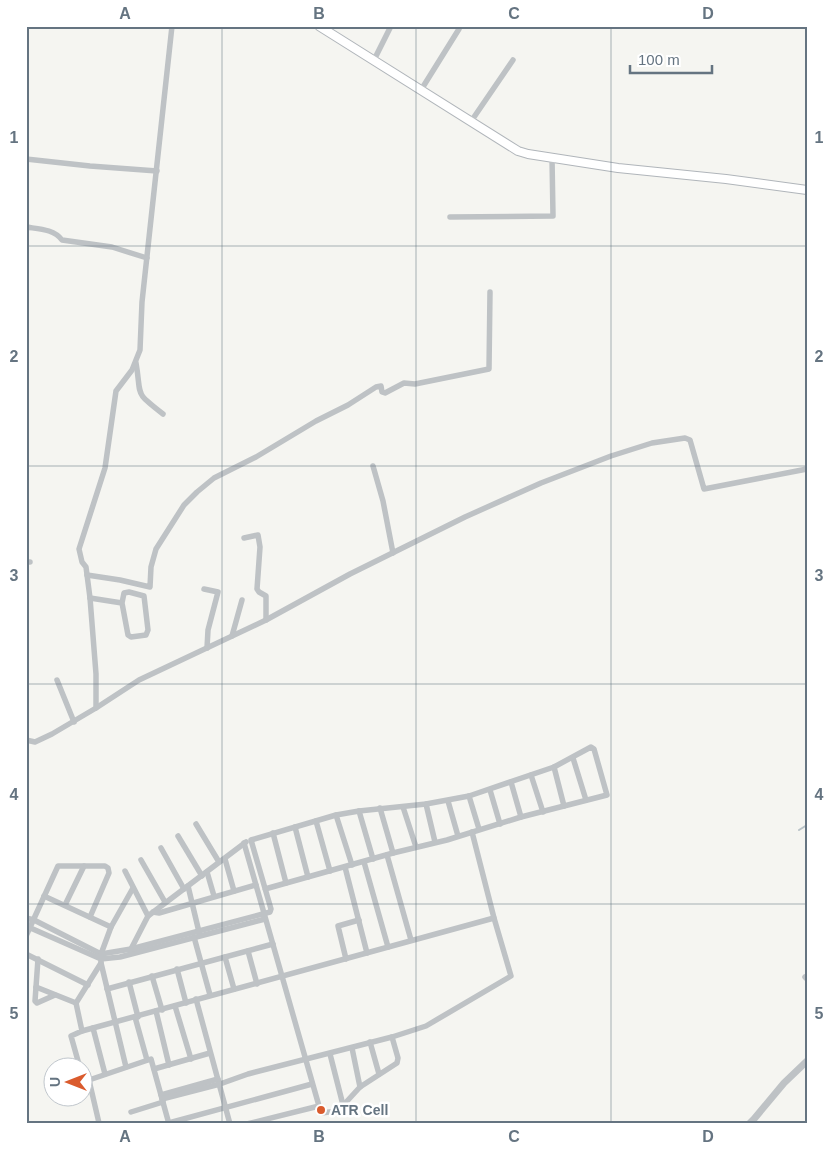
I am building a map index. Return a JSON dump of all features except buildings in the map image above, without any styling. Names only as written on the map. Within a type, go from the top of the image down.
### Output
[{"type":"main road","points":[[319,26],[472,120],[518,151],[618,168],[726,179],[807,190]]},
{"type":"street","points":[[163,414],[141,397],[137,382],[136,363],[140,348],[142,302],[172,26]]},
{"type":"street","points":[[374,60],[391,26]]},
{"type":"street","points":[[421,90],[459,28]]},
{"type":"street","points":[[472,120],[513,60]]},
{"type":"street","points":[[450,217],[553,216],[552,158]]},
{"type":"street","points":[[26,159],[157,171]]},
{"type":"street","points":[[26,227],[50,231],[57,234],[62,240],[112,247],[147,258]]},
{"type":"street","points":[[87,575],[150,586],[151,567],[160,542],[184,504],[214,478],[348,405],[376,386],[380,385],[382,392],[385,393],[404,383],[422,382],[489,368],[490,292]]},
{"type":"street","points":[[96,708],[96,674],[90,598],[86,567],[80,554],[80,544],[104,468],[116,391],[136,363]]},
{"type":"street","points":[[26,740],[35,742],[74,722],[139,680],[266,620],[342,578],[465,517],[541,483],[611,456],[666,440],[681,437],[690,440],[704,489],[807,469]]},
{"type":"street","points":[[373,466],[383,501],[392,554]]},
{"type":"street","points":[[244,538],[258,535],[260,547],[257,589],[266,596],[266,620]]},
{"type":"street","points":[[204,589],[218,592],[208,632],[207,648]]},
{"type":"street","points":[[130,592],[144,596],[148,630],[146,635],[128,636],[122,603],[124,593],[130,592]]},
{"type":"street","points":[[90,598],[122,603]]},
{"type":"street","points":[[232,636],[242,600]]},
{"type":"street","points":[[57,680],[74,722]]},
{"type":"street","points":[[131,949],[150,914],[244,843],[336,815],[448,801],[469,796],[554,767],[591,747],[594,749],[607,795],[521,817],[265,889]]},
{"type":"street","points":[[573,758],[586,800]]},
{"type":"street","points":[[554,767],[564,806]]},
{"type":"street","points":[[531,775],[544,812]]},
{"type":"street","points":[[511,782],[521,817]]},
{"type":"street","points":[[490,790],[500,824]]},
{"type":"street","points":[[469,796],[479,829]]},
{"type":"street","points":[[448,801],[458,836]]},
{"type":"street","points":[[426,804],[436,842]]},
{"type":"street","points":[[403,807],[416,847]]},
{"type":"street","points":[[380,808],[411,940]]},
{"type":"street","points":[[359,811],[373,859]]},
{"type":"street","points":[[336,815],[352,865]]},
{"type":"street","points":[[316,821],[330,871]]},
{"type":"street","points":[[196,824],[222,861],[234,891]]},
{"type":"street","points":[[295,827],[308,877]]},
{"type":"street","points":[[131,1112],[162,1099],[219,1081],[330,1054],[426,1026],[511,976],[472,832]]},
{"type":"street","points":[[273,833],[286,883]]},
{"type":"street","points":[[178,836],[202,876]]},
{"type":"street","points":[[28,926],[101,959],[120,957],[264,916],[271,911],[251,840]]},
{"type":"street","points":[[244,843],[320,1112],[338,1111],[360,1087],[398,1061],[392,1037]]},
{"type":"street","points":[[161,848],[194,903],[199,932]]},
{"type":"street","points":[[141,860],[165,902]]},
{"type":"street","points":[[364,862],[388,947]]},
{"type":"street","points":[[26,936],[28,926],[34,920],[58,866],[105,866],[108,868],[109,873],[90,917]]},
{"type":"street","points":[[65,905],[84,866]]},
{"type":"street","points":[[345,867],[367,953]]},
{"type":"street","points":[[125,871],[132,888],[150,914]]},
{"type":"street","points":[[207,872],[214,896]]},
{"type":"street","points":[[150,914],[256,885]]},
{"type":"street","points":[[82,1031],[76,1003],[101,959],[111,927],[132,888]]},
{"type":"street","points":[[44,896],[111,927]]},
{"type":"street","points":[[26,918],[34,920],[101,959],[131,949],[264,916]]},
{"type":"street","points":[[77,1058],[71,1036],[82,1031],[494,918]]},
{"type":"street","points":[[346,959],[338,926],[359,920]]},
{"type":"street","points":[[194,937],[210,995]]},
{"type":"street","points":[[106,989],[273,944]]},
{"type":"street","points":[[248,951],[257,984]]},
{"type":"street","points":[[26,954],[88,984]]},
{"type":"street","points":[[225,957],[234,989]]},
{"type":"street","points":[[38,959],[36,1003],[55,995]]},
{"type":"street","points":[[101,959],[106,989],[126,1067]]},
{"type":"street","points":[[177,969],[186,1003]]},
{"type":"street","points":[[152,976],[169,1065]]},
{"type":"street","points":[[129,982],[147,1060]]},
{"type":"street","points":[[36,986],[76,1003]]},
{"type":"street","points":[[196,999],[230,1124]]},
{"type":"street","points":[[175,1006],[191,1058]]},
{"type":"street","points":[[93,1028],[105,1074]]},
{"type":"street","points":[[370,1042],[379,1074]]},
{"type":"street","points":[[352,1048],[360,1087]]},
{"type":"street","points":[[154,1069],[210,1053]]},
{"type":"street","points":[[330,1054],[343,1105]]},
{"type":"street","points":[[92,1079],[151,1059],[167,1123],[312,1084]]},
{"type":"street","points":[[749,1124],[784,1083],[807,1061]]},
{"type":"street","points":[[92,1093],[99,1124]]},
{"type":"street","points":[[247,1124],[268,1121],[319,1106]]},
{"type":"waterway","points":[[799,830],[807,825]]},
{"type":"place","name":"ATR Cell","points":[[321,1110]]}]
